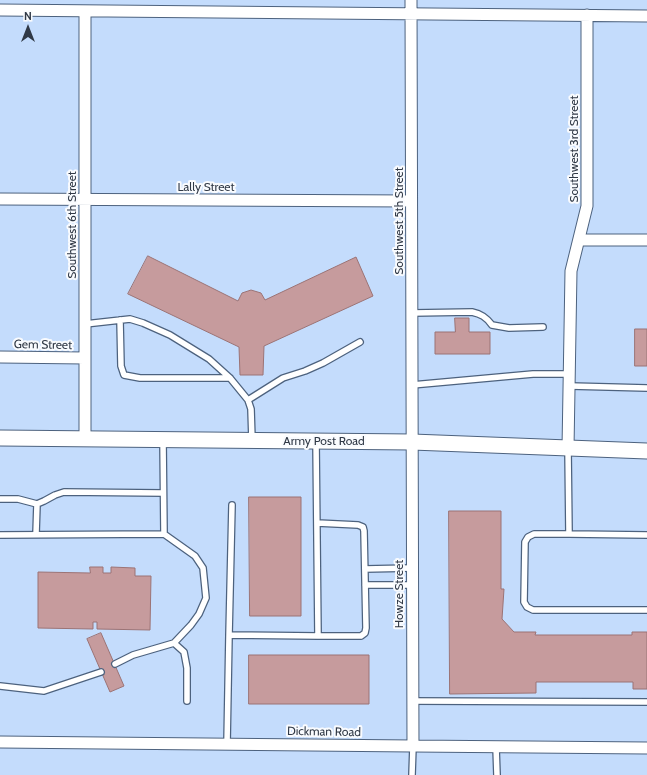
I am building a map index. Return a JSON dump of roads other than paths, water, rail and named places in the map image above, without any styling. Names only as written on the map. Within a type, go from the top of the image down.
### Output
[{"type":"main road","name":"Army Post Road","points":[[0,438],[412,442],[647,451]]},
{"type":"street","name":"Southwest 5th Street","points":[[411,0],[412,442]]},
{"type":"street","points":[[0,10],[647,16]]},
{"type":"street","name":"Southwest 6th Street","points":[[85,11],[85,439]]},
{"type":"street","name":"Southwest 3rd Street","points":[[568,448],[571,271],[587,206],[587,15]]},
{"type":"street","name":"Lally Street","points":[[0,199],[412,201]]},
{"type":"street","points":[[579,240],[647,240]]},
{"type":"street","name":"Gem Street","points":[[0,357],[85,358]]},
{"type":"street","name":"Howze Street","points":[[412,442],[413,746]]},
{"type":"street","name":"Dickman Road","points":[[0,742],[647,748]]},
{"type":"lane","points":[[412,313],[472,312],[487,318],[492,325],[509,328],[543,327]]},
{"type":"lane","points":[[85,324],[130,319],[170,335],[209,359],[230,378],[248,400],[251,409],[252,441]]},
{"type":"lane","points":[[120,320],[121,366],[124,374],[131,377],[140,378],[230,378]]},
{"type":"lane","points":[[248,400],[283,378],[323,363],[360,342]]},
{"type":"lane","points":[[412,385],[533,374],[570,374]]},
{"type":"lane","points":[[570,386],[647,388]]},
{"type":"lane","points":[[163,440],[164,534]]},
{"type":"lane","points":[[316,441],[318,636]]},
{"type":"lane","points":[[568,448],[569,534]]},
{"type":"lane","points":[[0,499],[18,499],[37,504],[64,492],[163,493]]},
{"type":"lane","points":[[36,534],[37,504]]},
{"type":"lane","points":[[226,744],[232,504]]},
{"type":"lane","points":[[229,635],[361,636],[365,633],[365,569],[363,527],[358,525],[317,524]]},
{"type":"lane","points":[[0,536],[36,534],[164,534],[195,556],[203,568],[206,598],[199,614],[191,625],[174,642],[132,655],[115,664]]},
{"type":"lane","points":[[647,535],[534,534],[528,537],[525,542],[524,580],[524,602],[527,607],[532,610],[647,610]]},
{"type":"lane","points":[[365,569],[412,568]]},
{"type":"lane","points":[[365,585],[412,585]]},
{"type":"lane","points":[[174,642],[184,652],[187,668],[186,701]]},
{"type":"lane","points":[[0,686],[44,691],[101,672]]},
{"type":"lane","points":[[413,701],[647,702]]},
{"type":"lane","points":[[412,775],[413,746]]},
{"type":"lane","points":[[496,747],[497,775]]}]
